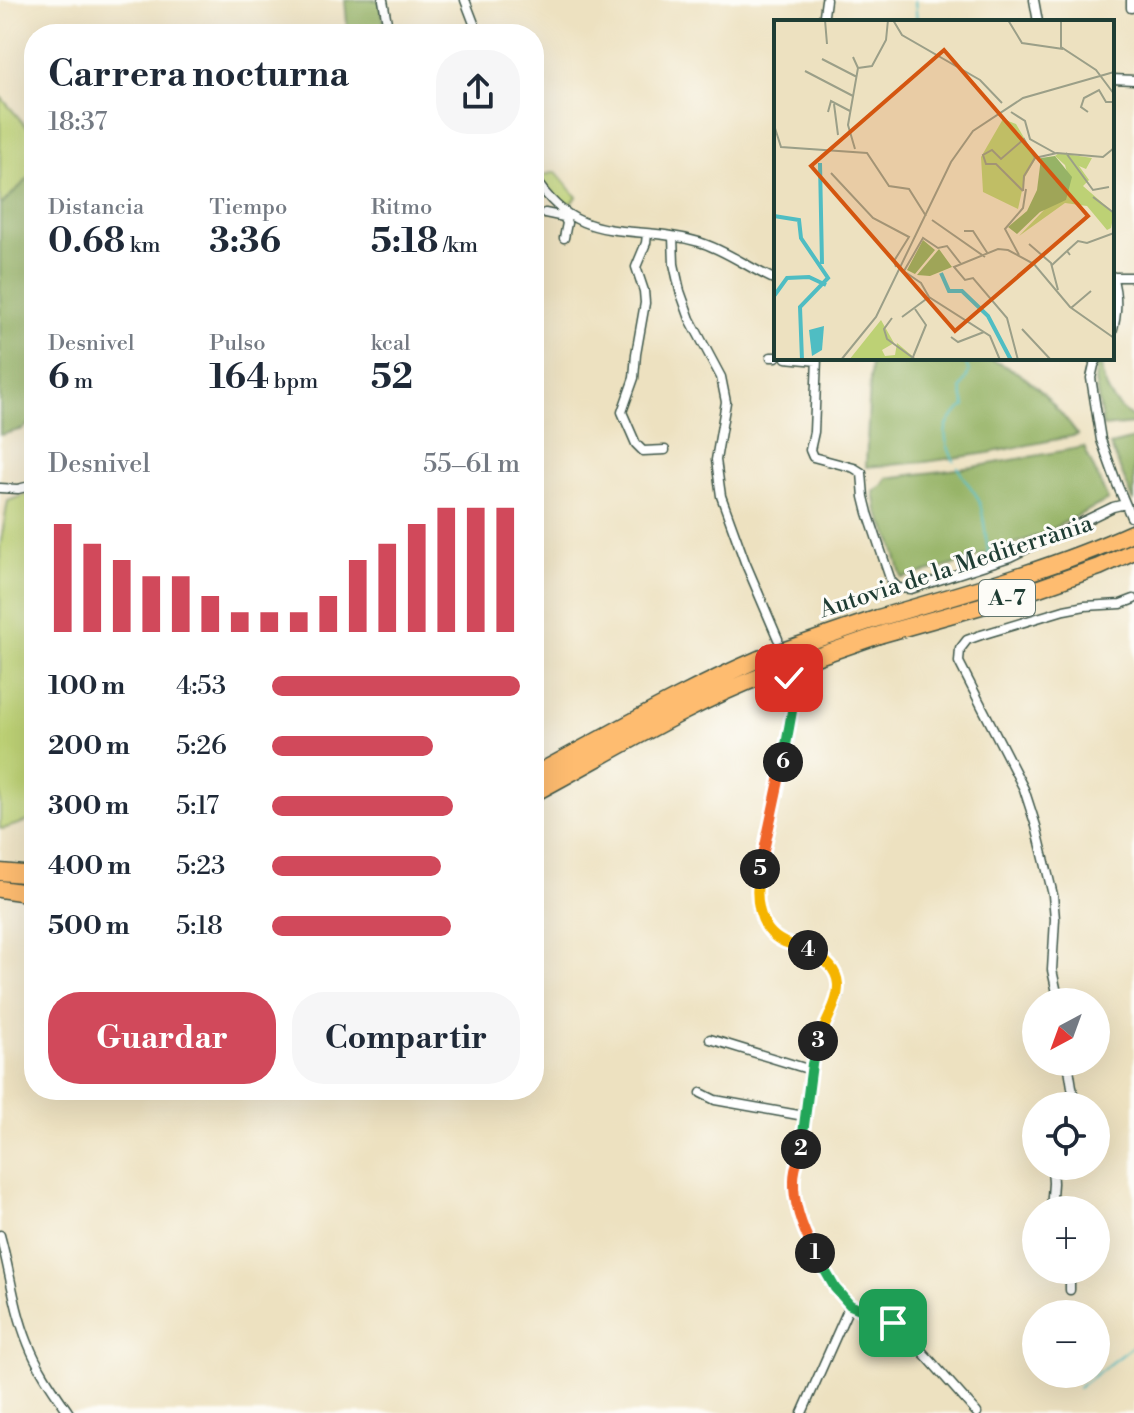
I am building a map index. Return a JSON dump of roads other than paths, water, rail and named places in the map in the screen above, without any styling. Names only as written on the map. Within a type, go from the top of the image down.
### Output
[{"type":"highway","name":"Autovia de la Mediterrània","points":[[544,770],[721,676],[763,667],[880,626],[1029,572],[1129,529]]},
{"type":"highway","name":"Autovia de la Mediterrània","points":[[880,626],[1013,597],[1132,552]]},
{"type":"highway","name":"Autovia de la Mediterrània","points":[[544,788],[745,683],[763,667]]},
{"type":"highway","points":[[0,872],[24,874]]},
{"type":"highway","points":[[0,889],[24,893]]},
{"type":"street","points":[[383,0],[387,24]]},
{"type":"street","points":[[465,0],[474,24]]},
{"type":"street","points":[[823,20],[826,0]]},
{"type":"street","points":[[1034,0],[1038,20]]},
{"type":"street","points":[[1114,79],[1134,80]]},
{"type":"street","points":[[544,191],[575,219]]},
{"type":"street","points":[[545,213],[599,228],[700,242],[774,279]]},
{"type":"street","points":[[564,217],[567,223],[564,238]]},
{"type":"street","points":[[647,234],[636,267],[645,303],[634,378],[622,412],[636,444],[643,451],[665,450]]},
{"type":"street","points":[[673,237],[674,264],[680,291],[690,319],[721,377],[726,402],[716,460],[721,496],[778,639]]},
{"type":"street","points":[[1114,276],[1134,277]]},
{"type":"street","points":[[1114,286],[1117,300],[1114,326]]},
{"type":"street","points":[[817,360],[814,432],[810,450],[813,457],[862,473],[868,513],[891,581],[898,588],[911,589],[1010,557],[1125,504]]},
{"type":"street","points":[[1097,360],[1091,378],[1101,440],[1125,504],[1129,529]]},
{"type":"street","points":[[0,488],[24,488]]},
{"type":"street","points":[[1056,988],[1052,970],[1053,895],[1036,826],[1024,789],[959,662],[960,649],[967,640],[1064,610],[1121,604],[1134,599]]},
{"type":"street","points":[[789,678],[792,711],[757,883],[759,911],[770,933],[783,942],[822,957],[833,967],[838,997],[815,1048],[794,1192],[807,1237],[835,1288],[850,1305],[893,1323],[977,1413]]},
{"type":"street","points":[[710,1039],[811,1070]]},
{"type":"street","points":[[701,1093],[715,1100],[804,1116]]},
{"type":"street","points":[[0,1235],[27,1342],[45,1378],[69,1413]]},
{"type":"street","points":[[1070,1284],[1070,1290]]},
{"type":"street","points":[[802,1413],[850,1305]]},
{"type":"waterway","points":[[915,0],[917,20]]},
{"type":"waterway","points":[[954,461],[945,437],[951,419],[965,406],[961,389],[969,372],[965,360]]},
{"type":"waterway","points":[[958,467],[979,501],[989,555]]},
{"type":"waterway","points":[[1110,1363],[1134,1345]]}]
